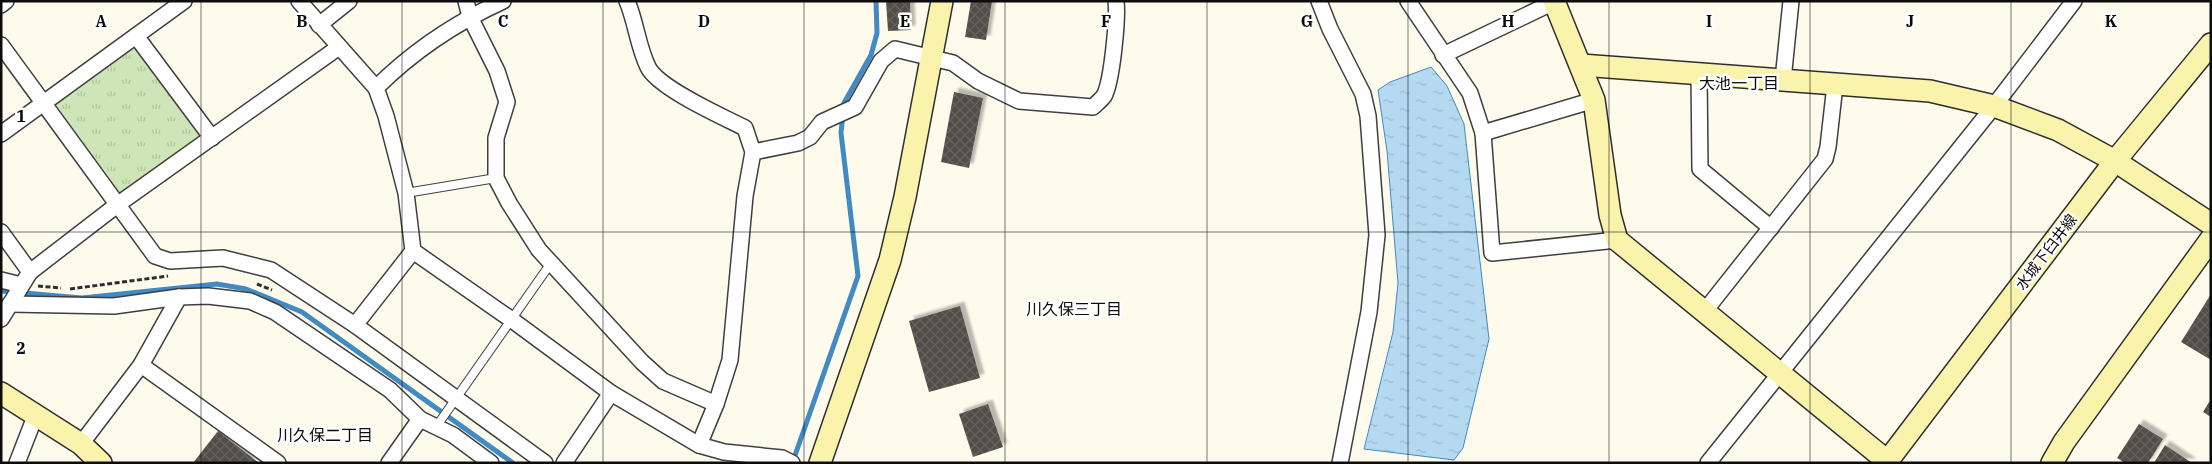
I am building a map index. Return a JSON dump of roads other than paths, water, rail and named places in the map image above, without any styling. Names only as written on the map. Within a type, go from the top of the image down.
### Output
[{"type":"street","points":[[1,5],[6,1]]},
{"type":"street","points":[[1,134],[184,1]]},
{"type":"street","points":[[299,1],[376,88],[386,116],[406,193],[413,251],[355,326]]},
{"type":"street","points":[[319,24],[349,1]]},
{"type":"street","points":[[466,1],[470,17],[497,71],[507,102],[496,138],[496,178],[509,203],[539,250],[642,362],[663,381],[716,404]]},
{"type":"street","points":[[376,88],[403,62],[470,17],[503,1]]},
{"type":"street","points":[[627,1],[649,69],[672,90],[745,128],[753,152],[744,196],[730,360],[716,404],[699,445]]},
{"type":"street","points":[[820,463],[890,260],[905,197],[942,1]]},
{"type":"street","points":[[753,152],[798,143],[810,137],[822,122],[855,107],[881,61],[895,49],[953,63],[978,81],[1019,101],[1093,107],[1104,95],[1112,62],[1118,12],[1116,1]]},
{"type":"street","points":[[1320,1],[1330,29],[1363,94],[1368,116],[1377,235],[1369,312],[1340,463]]},
{"type":"street","points":[[1408,1],[1443,56],[1470,93],[1483,133],[1492,253],[1618,240]]},
{"type":"street","points":[[1783,80],[1791,1]]},
{"type":"street","points":[[1708,463],[1994,106],[2074,1]]},
{"type":"street","points":[[1443,56],[1554,2],[1594,100],[1610,215],[1618,240],[1888,462]]},
{"type":"street","points":[[136,36],[212,138]]},
{"type":"street","name":"水城下臼井線","points":[[1888,462],[2115,161],[2211,44]]},
{"type":"street","points":[[1,45],[156,256],[170,261],[224,258],[271,270],[355,326],[545,463]]},
{"type":"street","points":[[1,319],[26,278],[117,205],[339,47]]},
{"type":"street","points":[[1581,65],[1930,91],[1994,106],[2058,130],[2115,161],[2211,224]]},
{"type":"street","points":[[1699,73],[1700,169],[1770,228]]},
{"type":"street","points":[[1704,312],[1825,160],[1835,85]]},
{"type":"street","points":[[1483,133],[1594,100]]},
{"type":"street","points":[[1,232],[26,278]]},
{"type":"street","points":[[2052,463],[2064,442],[2211,239]]},
{"type":"street","points":[[413,251],[512,320],[611,393],[699,445],[724,452],[787,461]]},
{"type":"street","points":[[1,280],[26,278]]},
{"type":"street","points":[[10,304],[114,306],[179,297],[208,296],[250,302],[275,312],[390,390],[420,419],[453,435],[490,463]]},
{"type":"street","points":[[81,444],[141,365],[179,297]]},
{"type":"street","points":[[141,365],[278,463]]},
{"type":"street","points":[[1,393],[81,444],[101,463]]},
{"type":"street","points":[[564,463],[611,393]]},
{"type":"street","points":[[17,463],[36,414]]},
{"type":"street","points":[[389,463],[420,419]]},
{"type":"lane","points":[[406,193],[496,178]]},
{"type":"lane","points":[[436,427],[551,263]]},
{"type":"water","points":[[1431,67],[1447,86],[1464,124],[1489,339],[1463,448],[1454,460],[1364,449],[1393,332],[1398,283],[1387,151],[1378,90],[1390,82]]},
{"type":"waterway","points":[[793,461],[858,276],[841,133],[844,103],[871,55],[877,33],[876,1]]},
{"type":"waterway","points":[[1,291],[82,298],[217,284],[246,289],[302,312],[513,463]]},
{"type":"district","name":"大池一丁目","points":[[1739,83]]},
{"type":"district","name":"川久保三丁目","points":[[1074,309]]},
{"type":"district","name":"川久保二丁目","points":[[325,435]]}]
